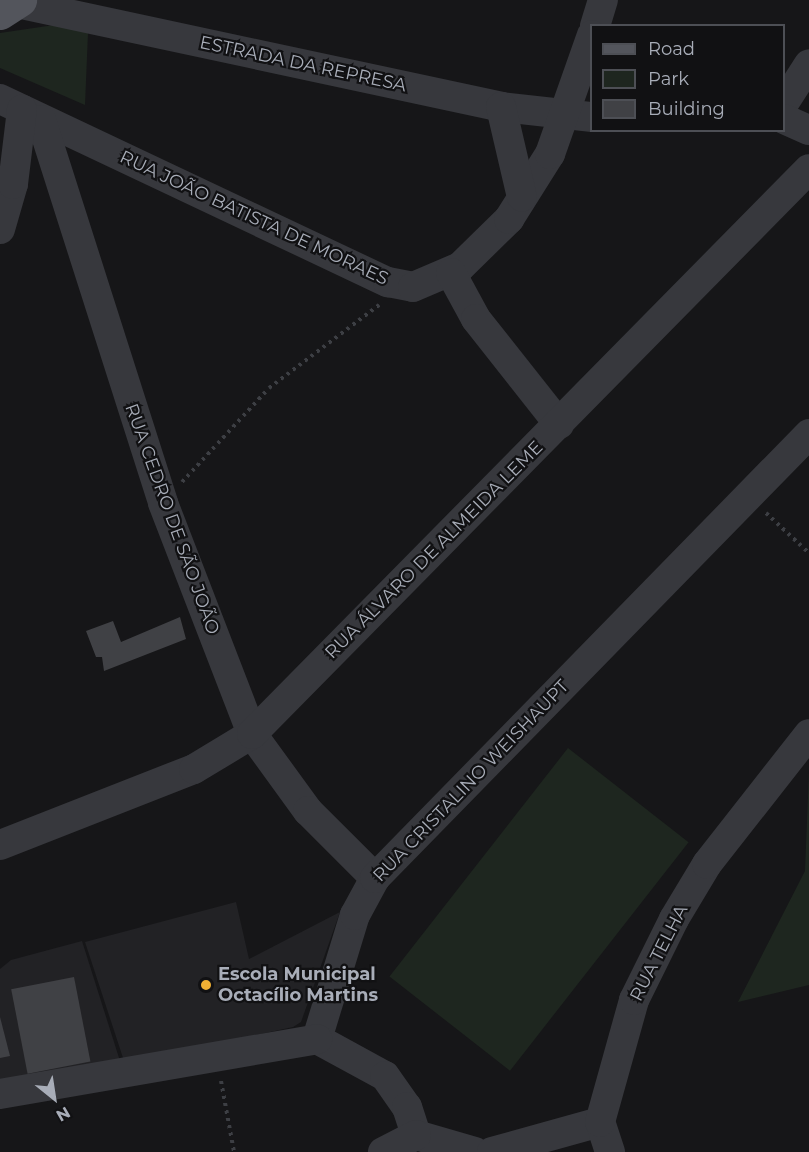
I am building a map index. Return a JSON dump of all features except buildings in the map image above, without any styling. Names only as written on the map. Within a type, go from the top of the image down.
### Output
[{"type":"street","points":[[596,24],[603,0]]},
{"type":"street","name":"ESTRADA DA REPRESA","points":[[12,5],[501,107],[578,117]]},
{"type":"street","name":"RUA JOÃO BATISTA DE MORAES","points":[[21,110],[403,286],[450,273],[481,249],[522,197],[578,117],[590,41]]},
{"type":"street","points":[[785,100],[809,64]]},
{"type":"street","points":[[501,107],[522,197]]},
{"type":"street","points":[[0,229],[13,184],[21,110]]},
{"type":"street","name":"RUA CEDRO DE SÃO JOÃO","points":[[21,110],[163,503],[252,735],[308,811],[375,878]]},
{"type":"street","points":[[785,120],[809,130]]},
{"type":"street","name":"RUA ÁLVARO DE ALMEIDA LEME","points":[[0,845],[194,769],[252,735],[809,169]]},
{"type":"street","points":[[450,273],[476,319],[559,424]]},
{"type":"street","name":"RUA CRISTALINO WEISHAUPT","points":[[317,1039],[355,915],[375,878],[809,434]]},
{"type":"street","name":"RUA TELHA","points":[[600,1122],[623,1031],[674,919],[707,864],[809,734]]},
{"type":"street","points":[[0,1094],[317,1039],[385,1076],[407,1107],[416,1135]]},
{"type":"street","points":[[492,1152],[600,1122],[610,1152]]},
{"type":"street","points":[[383,1152],[416,1135],[474,1152]]},
{"type":"path","points":[[163,503],[269,388],[403,286]]},
{"type":"path","points":[[748,496],[809,553]]},
{"type":"path","points":[[217,1056],[234,1152]]},
{"type":"shaded area","name":"Escola Municipal Octacílio Martins","points":[[236,902],[249,959],[340,912],[301,1022],[293,1027],[125,1064],[85,942]]},
{"type":"shaded area","points":[[82,941],[120,1061],[0,1082],[0,969],[11,960]]},
{"type":"green space","points":[[61,24],[88,33],[85,105],[0,68],[0,33]]},
{"type":"green space","points":[[568,748],[689,842],[510,1071],[389,977]]},
{"type":"green space","points":[[809,771],[809,985],[738,1002],[805,871]]},
{"type":"place","name":"Escola Municipal Octacílio Martins","points":[[206,985]]}]
